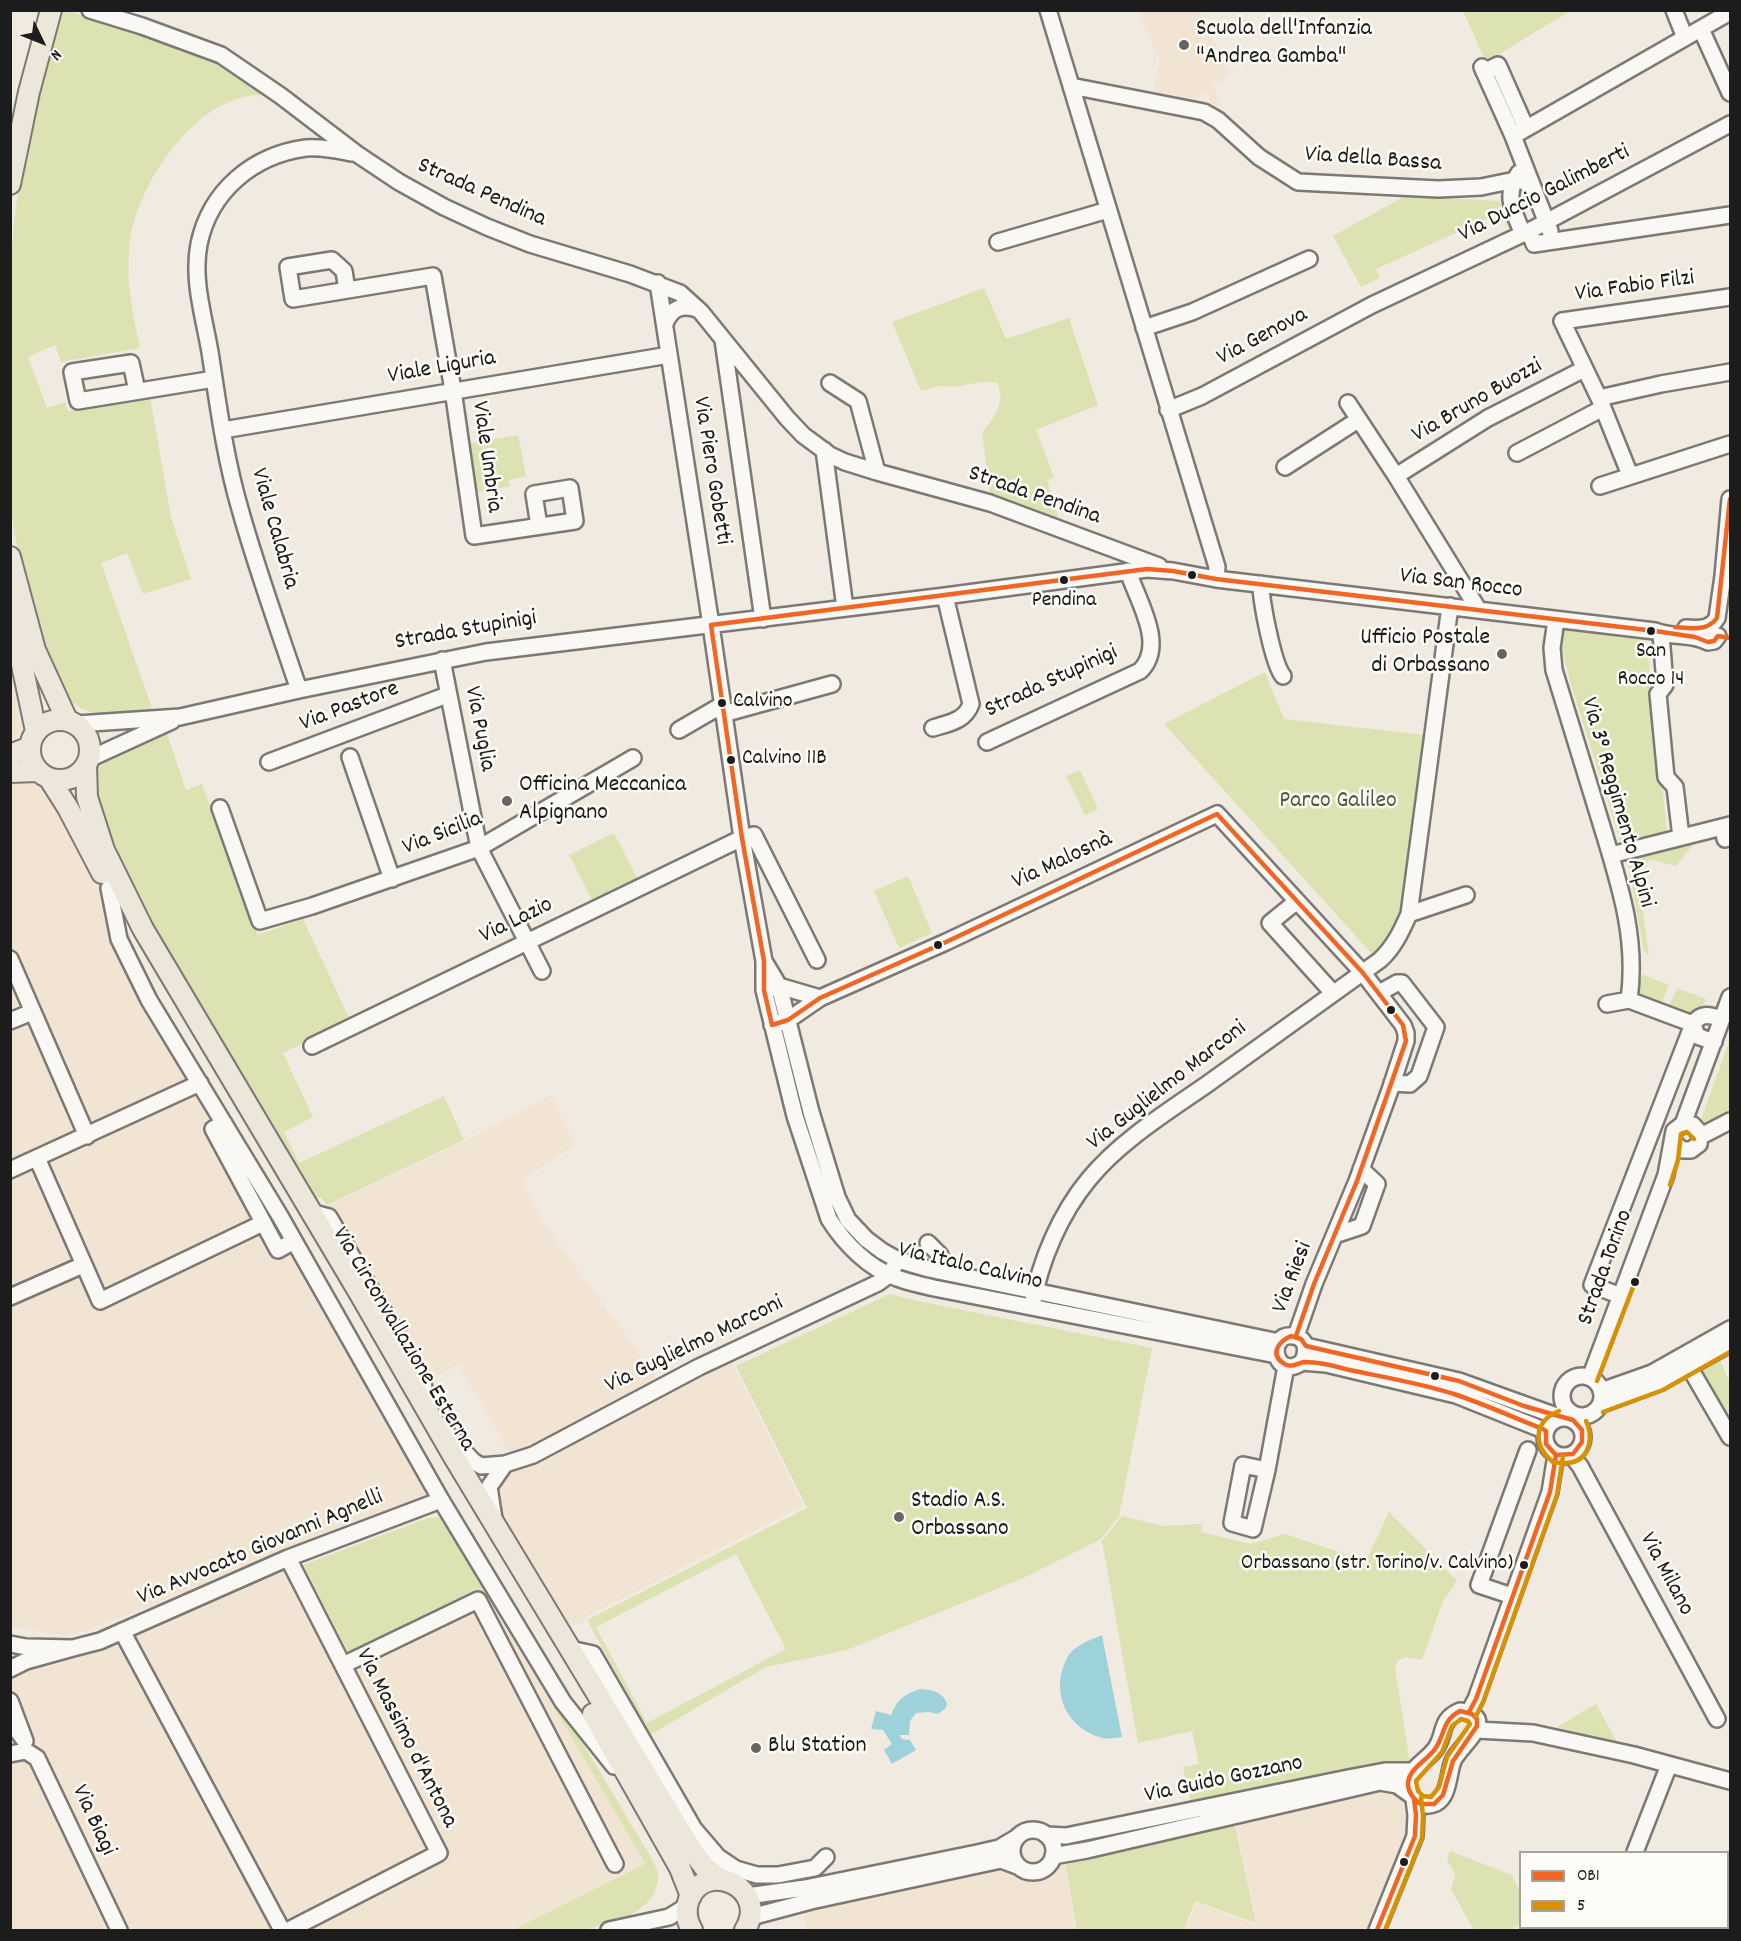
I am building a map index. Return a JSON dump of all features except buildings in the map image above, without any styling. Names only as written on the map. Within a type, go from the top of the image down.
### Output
[{"type":"main road","points":[[10,184],[29,92],[51,10]]},
{"type":"main road","name":"Via Circonvallazione Esterna","points":[[10,557],[35,650],[72,722],[84,731],[89,740],[87,797],[104,850],[143,929],[495,1526],[691,1849],[705,1868],[722,1880],[732,1882],[747,1896]]},
{"type":"main road","name":"Via Circonvallazione Esterna","points":[[10,608],[33,739],[33,764],[68,808],[109,888],[179,1014],[588,1704],[680,1868],[689,1901],[686,1916],[692,1930]]},
{"type":"main road","points":[[10,755],[33,739],[50,721],[72,722]]},
{"type":"main road","points":[[10,772],[44,775],[59,780],[70,779],[79,774],[87,763]]},
{"type":"main road","points":[[689,1901],[698,1887],[705,1883],[722,1880]]},
{"type":"main road","points":[[747,1896],[751,1907],[748,1926]]},
{"type":"street","name":"Strada Pendina","points":[[90,10],[221,55],[357,154],[407,187],[487,227],[530,244],[658,283],[680,293],[699,310],[786,418],[824,457],[990,503],[1173,571]]},
{"type":"street","points":[[1048,10],[1217,567],[1216,579]]},
{"type":"street","points":[[1674,10],[1685,39]]},
{"type":"street","points":[[1520,132],[1731,12]]},
{"type":"street","points":[[1701,29],[1731,93]]},
{"type":"street","points":[[1483,70],[1520,132],[1521,173],[1510,201],[1534,244],[1731,215]]},
{"type":"street","name":"Via della Bassa","points":[[1071,86],[1204,112],[1230,130],[1259,158],[1298,182],[1438,189],[1481,187],[1521,173]]},
{"type":"street","name":"Via Duccio Galimberti","points":[[1378,302],[1526,233],[1544,214],[1731,124]]},
{"type":"street","name":"Viale Calabria","points":[[299,690],[240,508],[223,430],[196,276],[199,246],[205,222],[214,205],[234,180],[248,169],[276,155],[307,148],[330,148],[357,154]]},
{"type":"street","points":[[1521,173],[1534,189],[1554,241]]},
{"type":"street","name":"Via della Bassa","points":[[1481,187],[1510,201],[1516,212],[1544,214]]},
{"type":"street","points":[[998,242],[1108,210]]},
{"type":"street","name":"Via Genova","points":[[1144,328],[1192,312],[1309,259]]},
{"type":"street","points":[[347,290],[433,276],[453,390]]},
{"type":"street","name":"Via Piero Gobetti","points":[[658,283],[711,625]]},
{"type":"street","name":"Via Fabio Filzi","points":[[1584,369],[1562,321],[1731,297]]},
{"type":"street","name":"Via Genova","points":[[1168,410],[1202,396],[1378,302]]},
{"type":"street","points":[[665,324],[668,316],[678,308],[689,306],[699,310]]},
{"type":"street","points":[[723,339],[763,619]]},
{"type":"street","name":"Viale Liguria","points":[[223,430],[669,355]]},
{"type":"street","points":[[1584,369],[1601,403],[1630,475]]},
{"type":"street","name":"Via Bruno Buozzi","points":[[1396,476],[1488,418],[1584,369]]},
{"type":"street","points":[[1517,453],[1601,403],[1731,372]]},
{"type":"street","points":[[137,391],[214,378]]},
{"type":"street","points":[[830,383],[858,401],[878,472]]},
{"type":"street","name":"Viale Umbria","points":[[453,390],[474,536],[539,526]]},
{"type":"street","points":[[1348,403],[1478,609]]},
{"type":"street","points":[[1285,466],[1358,420]]},
{"type":"street","points":[[1600,486],[1731,444]]},
{"type":"street","points":[[824,457],[845,608]]},
{"type":"street","points":[[1713,633],[1717,618],[1731,499]]},
{"type":"street","name":"Via San Rocco","points":[[1078,578],[1147,569],[1173,571],[1216,579],[1478,609],[1658,633],[1671,626],[1713,633]]},
{"type":"street","name":"Strada Stupinigi","points":[[987,742],[1140,671],[1144,667],[1151,653],[1151,632],[1128,571]]},
{"type":"street","name":"Strada Stupinigi","points":[[72,722],[180,717],[442,660],[554,643],[763,619],[1078,578]]},
{"type":"street","points":[[1261,584],[1261,595],[1279,672],[1282,676]]},
{"type":"street","name":"Strada Stupinigi","points":[[933,728],[962,718],[969,711],[971,704],[945,596]]},
{"type":"street","name":"Via Guglielmo Marconi","points":[[1033,1299],[1038,1275],[1056,1233],[1081,1189],[1097,1170],[1165,1114],[1391,950],[1409,914],[1450,606]]},
{"type":"street","name":"Via 3° Reggimento Alpini","points":[[1556,620],[1552,648],[1554,670],[1611,855],[1630,933],[1632,960],[1629,1000]]},
{"type":"street","name":"Via Italo Calvino","points":[[711,625],[742,838],[764,961],[772,988],[788,1020],[811,1112],[837,1197],[848,1220],[866,1239],[898,1260],[1033,1299],[1280,1354],[1297,1366],[1302,1362],[1326,1364],[1456,1395],[1546,1431]]},
{"type":"street","points":[[1658,633],[1665,685],[1658,694],[1666,777],[1675,787],[1682,837]]},
{"type":"street","name":"Via Puglia","points":[[442,660],[447,695],[479,848],[542,971]]},
{"type":"street","points":[[679,730],[722,710],[832,684]]},
{"type":"street","name":"Via Pastore","points":[[269,762],[447,695]]},
{"type":"street","name":"Strada Stupinigi","points":[[87,763],[180,717]]},
{"type":"street","name":"Via Sicilia","points":[[350,758],[392,879]]},
{"type":"street","name":"Via Sicilia","points":[[220,808],[260,921],[392,879],[479,848],[633,758]]},
{"type":"street","name":"Via Malosnà","points":[[772,1025],[788,1020],[820,998],[946,942],[1217,814],[1363,972]]},
{"type":"street","points":[[1611,855],[1682,837],[1728,830]]},
{"type":"street","points":[[742,838],[754,835],[817,960]]},
{"type":"street","name":"Via Lazio","points":[[312,1046],[742,838]]},
{"type":"street","name":"Via Circonvallazione Esterna","points":[[109,888],[119,939],[149,1000],[294,1241],[441,1500],[563,1702],[608,1757],[652,1818]]},
{"type":"street","points":[[1409,914],[1466,895]]},
{"type":"street","points":[[1297,902],[1270,923],[1333,993]]},
{"type":"street","points":[[10,959],[87,1136]]},
{"type":"street","name":"Via Riesi","points":[[1301,1341],[1314,1284],[1361,1169],[1406,1041],[1403,1025],[1363,972]]},
{"type":"street","points":[[1379,993],[1397,983],[1402,983],[1436,1027],[1419,1076],[1410,1084],[1392,1083]]},
{"type":"street","points":[[772,988],[820,998]]},
{"type":"street","name":"Via Italo Calvino","points":[[772,988],[772,1025],[795,1116],[829,1219],[838,1233],[857,1252],[889,1275],[934,1288],[1033,1299]]},
{"type":"street","points":[[1731,997],[1683,1124],[1674,1131],[1680,1146],[1697,1147],[1701,1136],[1731,1121]]},
{"type":"street","points":[[1607,1004],[1629,1000],[1693,1024]]},
{"type":"street","points":[[10,1021],[32,1012]]},
{"type":"street","points":[[1693,1024],[1702,1016],[1708,1015],[1722,1019]]},
{"type":"street","points":[[1693,1024],[1697,1036],[1714,1042]]},
{"type":"street","name":"Strada Torino","points":[[1621,1296],[1593,1285],[1693,1024]]},
{"type":"street","points":[[10,1170],[200,1083]]},
{"type":"street","name":"Via Circonvallazione Esterna","points":[[224,1123],[213,1129],[278,1250],[294,1241]]},
{"type":"street","points":[[1683,1124],[1696,1126],[1701,1136]]},
{"type":"street","name":"Strada Torino","points":[[1590,1378],[1666,1175],[1680,1146]]},
{"type":"street","points":[[37,1158],[100,1300],[263,1222]]},
{"type":"street","name":"Via Italo Calvino","points":[[928,1243],[940,1255],[938,1271]]},
{"type":"street","name":"Via Guglielmo Marconi","points":[[473,1461],[481,1466],[505,1464],[533,1455],[662,1385],[869,1287],[889,1275],[898,1260]]},
{"type":"street","points":[[10,1297],[83,1265]]},
{"type":"street","points":[[1601,1398],[1659,1383],[1731,1329]]},
{"type":"street","points":[[1267,1470],[1280,1354],[1284,1338],[1459,1381],[1564,1413],[1573,1420],[1581,1421],[1593,1413],[1601,1398],[1596,1382],[1590,1378],[1574,1378],[1565,1386],[1562,1397],[1564,1413]]},
{"type":"street","points":[[1301,1341],[1306,1355],[1302,1362]]},
{"type":"street","points":[[1686,1361],[1731,1344]]},
{"type":"street","points":[[1686,1361],[1731,1437]]},
{"type":"street","points":[[1564,1413],[1546,1431],[1546,1444],[1564,1455],[1578,1451],[1583,1444],[1581,1421]]},
{"type":"street","name":"Via Circonvallazione Esterna","points":[[430,1415],[473,1461]]},
{"type":"street","points":[[1512,1596],[1479,1585],[1528,1450]]},
{"type":"street","points":[[1468,1713],[1476,1699],[1564,1455]]},
{"type":"street","name":"Via Milano","points":[[1564,1455],[1580,1466],[1718,1719]]},
{"type":"street","points":[[495,1526],[489,1487],[505,1464]]},
{"type":"street","name":"Via Avvocato Giovanni Agnelli","points":[[73,1648],[100,1641],[288,1558],[441,1500]]},
{"type":"street","name":"Via Massimo d'Antona","points":[[288,1558],[439,1854],[289,1930]]},
{"type":"street","points":[[343,1665],[478,1600],[615,1864]]},
{"type":"street","points":[[122,1631],[282,1930]]},
{"type":"street","points":[[10,1644],[26,1647],[73,1648]]},
{"type":"street","points":[[10,1669],[26,1661],[73,1648]]},
{"type":"street","points":[[570,1649],[593,1654],[694,1829],[718,1857],[736,1869],[757,1875],[778,1875],[815,1868],[826,1857]]},
{"type":"street","points":[[10,1701],[27,1744]]},
{"type":"street","points":[[1377,1930],[1415,1836],[1416,1815],[1408,1782],[1412,1771],[1436,1748],[1449,1717],[1460,1711],[1468,1713],[1474,1717],[1477,1730],[1456,1756],[1441,1800],[1430,1806],[1423,1839],[1388,1930]]},
{"type":"street","points":[[10,1721],[27,1744]]},
{"type":"street","points":[[1477,1730],[1533,1733],[1634,1755],[1731,1781]]},
{"type":"street","points":[[10,1754],[19,1751],[27,1744]]},
{"type":"street","name":"Via Biagi","points":[[27,1744],[37,1758],[119,1930]]},
{"type":"street","points":[[1635,1851],[1669,1765]]},
{"type":"street","name":"Via Guido Gozzano","points":[[1046,1835],[1066,1836],[1367,1774],[1412,1771]]},
{"type":"street","name":"Via Guido Gozzano","points":[[1053,1856],[1380,1782],[1397,1785],[1421,1804],[1430,1806]]},
{"type":"street","points":[[747,1896],[805,1888],[999,1848],[1031,1830],[1046,1835],[1053,1845],[1051,1862],[1041,1871],[1028,1872],[1001,1860],[811,1901],[748,1926]]},
{"type":"street","points":[[1016,1838],[1011,1852],[1017,1866]]},
{"type":"street","points":[[609,1930],[669,1917],[689,1901]]},
{"type":"shaded area","name":"Scuola dell'Infanzia \"Andrea Gamba\"","points":[[1144,10],[1200,11],[1230,76],[1212,85],[1221,105],[1210,104],[1209,95],[1201,93],[1197,101],[1153,92],[1160,59],[1138,13]]},
{"type":"shaded area","points":[[10,641],[26,716],[22,729],[11,745]]},
{"type":"shaded area","points":[[10,778],[34,779],[51,795],[102,893],[114,941],[275,1219],[430,1494],[70,1636],[11,1627]]},
{"type":"shaded area","points":[[551,1095],[575,1145],[521,1180],[543,1222],[659,1381],[521,1452],[510,1453],[458,1364],[430,1380],[327,1206],[465,1141]]},
{"type":"shaded area","points":[[729,1355],[803,1506],[584,1618],[584,1623],[568,1626],[501,1516],[490,1487],[506,1465]]},
{"type":"shaded area","points":[[303,1565],[349,1653],[483,1587],[645,1865],[513,1930],[11,1930],[10,1667],[77,1653]]},
{"type":"shaded area","points":[[1376,1789],[1390,1791],[1403,1799],[1407,1804],[1412,1825],[1373,1930],[1185,1930],[1196,1903],[1257,1925],[1236,1822]]},
{"type":"shaded area","points":[[1063,1857],[1076,1930],[807,1930],[802,1909],[1010,1866],[1035,1876],[1048,1870],[1055,1858]]},
{"type":"shaded area","points":[[1520,1929],[1697,1929],[1696,1930],[1517,1930]]},
{"type":"green space","points":[[64,10],[222,57],[279,99],[256,95],[232,101],[210,113],[189,130],[170,151],[155,175],[142,199],[133,224],[129,248],[129,286],[140,348],[61,362],[55,345],[28,357],[47,408],[65,402],[68,411],[150,397],[171,517],[191,579],[143,594],[127,553],[101,563],[152,708],[124,713],[94,713],[77,706],[66,693],[54,672],[43,644],[25,581],[11,506],[10,296],[13,229],[34,108],[59,11]]},
{"type":"green space","points":[[1463,11],[1570,11],[1486,62]]},
{"type":"green space","points":[[1405,196],[1499,201],[1513,230],[1501,236],[1500,233],[1509,229],[1500,213],[1376,269],[1380,278],[1361,287],[1333,236]]},
{"type":"green space","points":[[984,288],[1006,339],[1069,318],[1098,405],[1036,430],[1054,477],[1047,480],[1061,527],[991,499],[982,433],[995,415],[1000,403],[997,382],[952,387],[938,386],[921,391],[892,322]]},
{"type":"green space","points":[[518,435],[526,476],[509,480],[510,486],[475,493],[467,444]]},
{"type":"green space","points":[[1565,628],[1646,637],[1667,831],[1621,844],[1570,681],[1562,649]]},
{"type":"green space","name":"Parco Galileo","points":[[1265,672],[1284,719],[1424,735],[1404,901],[1393,931],[1373,955],[1164,724]]},
{"type":"green space","points":[[166,731],[186,790],[202,784],[258,935],[303,919],[350,1020],[283,1053],[313,1117],[284,1132],[299,1163],[444,1096],[464,1140],[327,1205],[321,1197],[311,1202],[215,1041],[108,845],[93,796],[94,773],[105,757]]},
{"type":"green space","points":[[1080,770],[1098,809],[1085,815],[1066,776]]},
{"type":"green space","points":[[614,833],[637,878],[592,900],[569,855]]},
{"type":"green space","points":[[1695,842],[1676,866],[1649,859],[1639,884],[1649,955],[1644,952],[1627,859]]},
{"type":"green space","points":[[908,876],[932,933],[899,948],[874,891]]},
{"type":"green space","points":[[1642,974],[1669,985],[1662,1002],[1637,993]]},
{"type":"green space","points":[[1677,988],[1706,999],[1702,1009],[1693,1015],[1669,1006]]},
{"type":"green space","points":[[1730,1039],[1730,1114],[1712,1125],[1704,1124],[1701,1120]]},
{"type":"green space","points":[[890,1294],[1152,1348],[1119,1516],[1101,1539],[1021,1579],[847,1650],[766,1667],[650,1735],[587,1620],[807,1508],[736,1366]],"holes":[[[736,1554],[786,1649],[647,1723],[596,1627]]]},
{"type":"green space","points":[[1720,1360],[1730,1384],[1730,1422],[1700,1372]]},
{"type":"green space","points":[[1389,1512],[1457,1581],[1443,1601],[1422,1660],[1405,1657],[1398,1661],[1395,1668],[1410,1763],[1191,1805],[1183,1767],[1199,1764],[1192,1731],[1138,1743],[1102,1541],[1122,1516],[1163,1526],[1202,1524],[1201,1532],[1250,1544],[1285,1534],[1366,1561]]},
{"type":"green space","points":[[436,1517],[443,1518],[455,1529],[653,1861],[658,1872],[654,1893],[646,1904],[626,1919],[583,1930],[513,1930],[645,1864],[484,1587],[349,1653],[303,1565]]},
{"type":"green space","points":[[1596,1704],[1618,1744],[1557,1727]]},
{"type":"green space","points":[[1234,1821],[1256,1923],[1195,1901],[1184,1930],[1077,1930],[1064,1857]]},
{"type":"green space","points":[[1450,1851],[1512,1875],[1519,1889],[1519,1925],[1509,1930],[1474,1930],[1451,1889],[1455,1874],[1447,1860]]},
{"type":"water","points":[[1102,1635],[1122,1737],[1099,1737],[1077,1725],[1069,1716],[1061,1694],[1062,1670],[1067,1658],[1082,1644]]},
{"type":"water","points":[[920,1689],[939,1694],[947,1703],[946,1708],[938,1714],[916,1713],[910,1721],[909,1735],[899,1735],[902,1739],[910,1740],[916,1750],[892,1764],[884,1750],[892,1744],[883,1730],[871,1729],[876,1711],[891,1715],[902,1698]]},
{"type":"transit line","name":"OB1","points":[[1675,627],[1703,627],[1717,618],[1730,499]]},
{"type":"transit line","name":"OB1","points":[[1296,1336],[1314,1284],[1357,1181],[1406,1041],[1403,1025],[1363,973],[1217,814],[946,942],[820,998],[788,1020],[772,1025],[764,990],[764,961],[742,838],[711,625],[1147,569],[1655,631],[1695,637],[1708,642],[1714,641],[1718,636],[1730,638]]},
{"type":"transit line","name":"5","points":[[1670,1185],[1678,1160],[1681,1134],[1687,1132],[1694,1139]]},
{"type":"transit line","name":"5","points":[[1597,1381],[1635,1282]]},
{"type":"transit line","name":"OB1","points":[[1291,1336],[1301,1339],[1306,1346],[1459,1381],[1524,1406],[1573,1420],[1582,1430],[1582,1442],[1573,1454],[1556,1455],[1546,1444],[1546,1431],[1543,1429],[1457,1395],[1325,1364],[1304,1362],[1291,1366],[1286,1365],[1279,1359],[1276,1351],[1280,1344],[1291,1336]]},
{"type":"transit line","name":"5","points":[[1603,1412],[1663,1390],[1730,1352]]},
{"type":"transit line","name":"5","points":[[1559,1411],[1545,1421],[1539,1434],[1542,1448],[1553,1462],[1571,1463],[1584,1455],[1590,1439],[1586,1421]]},
{"type":"transit line","name":"OB1","points":[[1469,1712],[1476,1699],[1550,1492],[1556,1455]]},
{"type":"transit line","name":"5","points":[[1476,1716],[1557,1495],[1563,1456]]},
{"type":"transit line","name":"OB1","points":[[1460,1711],[1472,1714],[1477,1719],[1477,1726],[1453,1761],[1443,1795],[1434,1804],[1421,1804],[1414,1799],[1409,1790],[1409,1777],[1435,1749],[1447,1723],[1460,1711]]},
{"type":"transit line","name":"5","points":[[1461,1719],[1470,1724],[1447,1757],[1439,1787],[1431,1797],[1423,1796],[1418,1791],[1416,1781],[1442,1752],[1452,1726],[1461,1719]]},
{"type":"transit line","name":"5","points":[[1385,1930],[1422,1838],[1421,1798]]},
{"type":"transit line","name":"OB1","points":[[1377,1930],[1415,1836],[1414,1799]]},
{"type":"place","name":"Scuola dell'Infanzia \"Andrea Gamba\"","points":[[1184,45]]},
{"type":"place","name":"Pendina","points":[[1064,580]]},
{"type":"place","name":"San Rocco 14","points":[[1651,631]]},
{"type":"place","name":"Ufficio Postale di Orbassano","points":[[1502,654]]},
{"type":"place","name":"Calvino","points":[[722,703]]},
{"type":"place","name":"Calvino 11B","points":[[731,760]]},
{"type":"place","name":"Officina Meccanica Alpignano","points":[[507,801]]},
{"type":"place","name":"Stadio A.S. Orbassano","points":[[899,1517]]},
{"type":"place","name":"Orbassano (str. Torino/v. Calvino)","points":[[1524,1565]]},
{"type":"place","name":"Blu Station","points":[[756,1748]]}]
